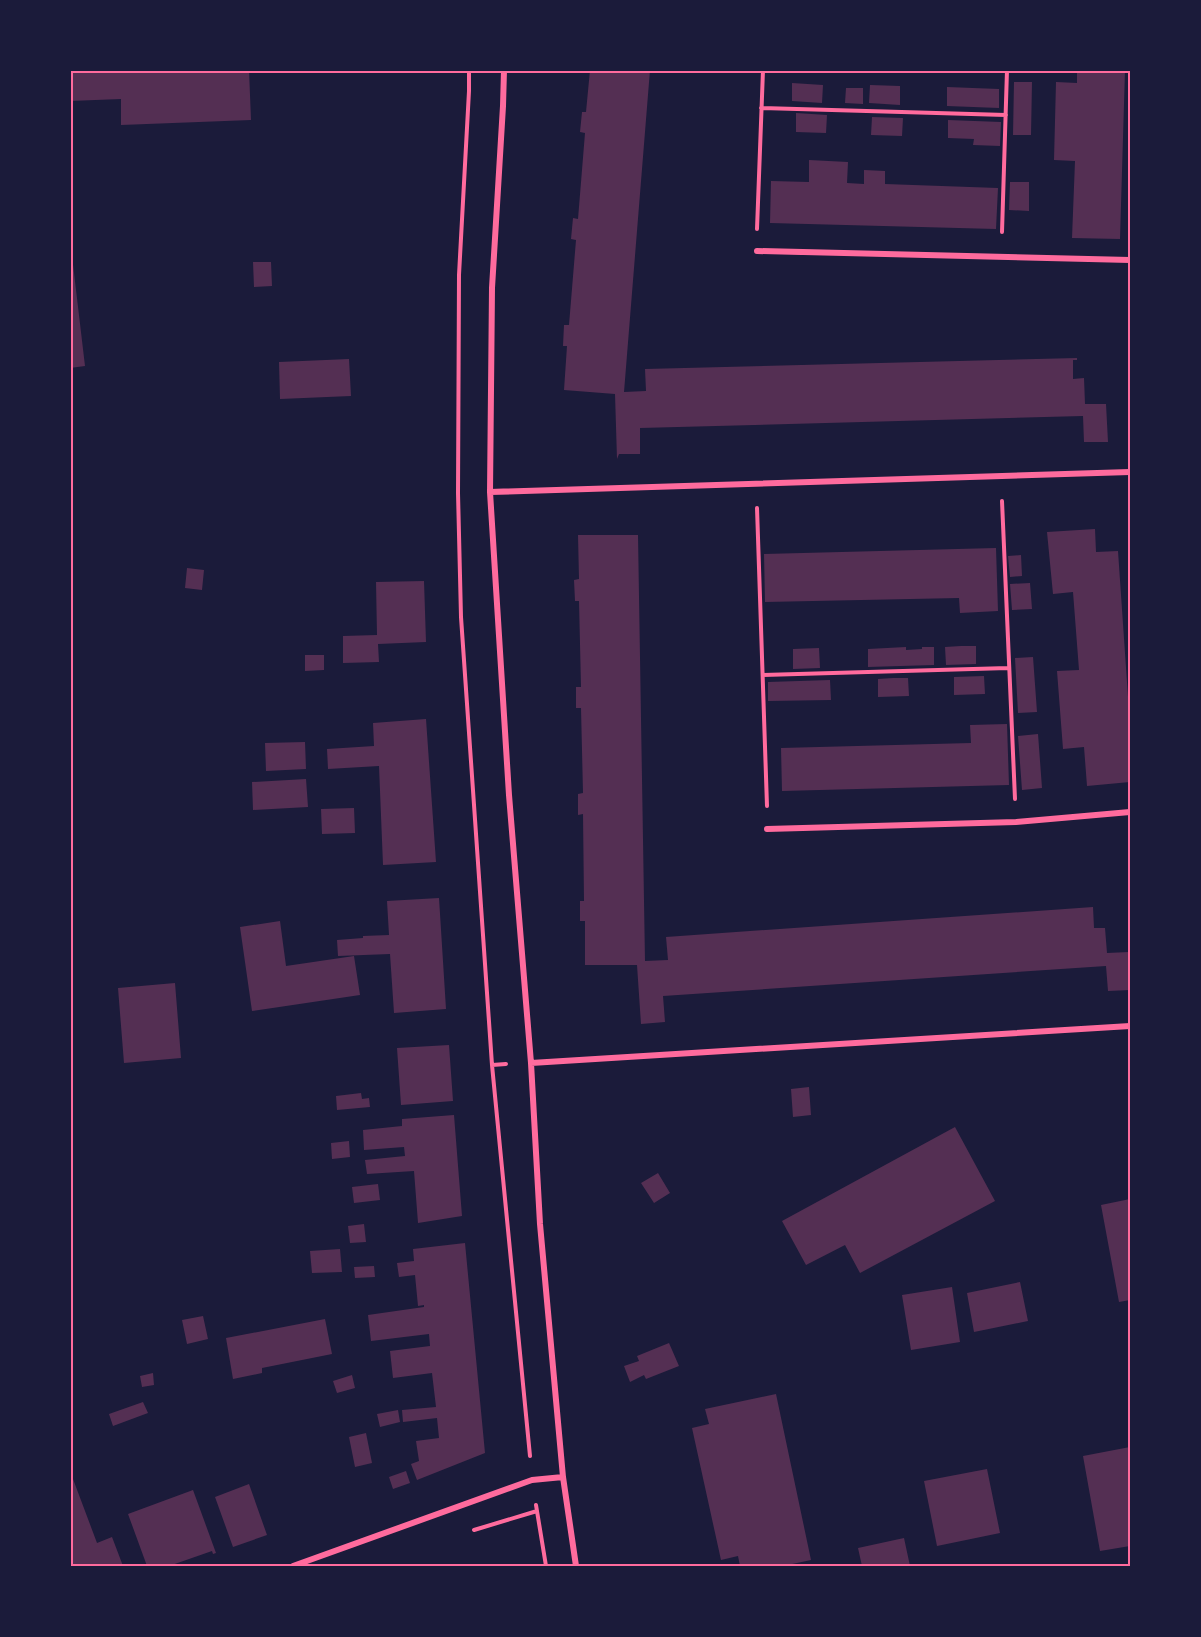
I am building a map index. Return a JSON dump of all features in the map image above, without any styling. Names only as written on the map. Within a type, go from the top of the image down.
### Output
[{"type":"street","points":[[504,70],[492,288],[490,492],[509,795],[531,1062],[540,1224],[563,1477],[576,1566]]},
{"type":"street","points":[[757,251],[1131,260]]},
{"type":"street","points":[[490,492],[1131,472]]},
{"type":"street","points":[[767,829],[1016,822],[1131,812]]},
{"type":"street","points":[[531,1062],[1131,1026]]},
{"type":"street","points":[[293,1566],[532,1480],[563,1477]]},
{"type":"path","points":[[757,251],[763,70]]},
{"type":"path","points":[[1002,230],[1007,70]]},
{"type":"path","points":[[761,108],[1006,115]]},
{"type":"path","points":[[1000,476],[1016,822]]},
{"type":"path","points":[[756,483],[767,829]]},
{"type":"path","points":[[763,675],[1008,668]]},
{"type":"path","points":[[464,1533],[537,1511],[546,1566]]},
{"type":"building","points":[[70,70],[249,70],[251,120],[121,125],[121,99],[70,101]]},
{"type":"building","points":[[590,70],[650,70],[624,392],[646,391],[645,369],[1077,358],[1073,360],[1073,379],[1084,378],[1085,404],[1106,404],[1108,442],[1084,442],[1083,416],[640,428],[640,454],[619,454],[617,459],[615,394],[564,390],[567,346],[563,346],[564,325],[569,325],[576,240],[571,239],[573,218],[578,219],[585,133],[580,132],[582,112],[586,112]]},
{"type":"building","points":[[1077,70],[1125,70],[1120,239],[1072,238],[1075,161],[1054,160],[1056,82],[1077,83]]},
{"type":"building","points":[[1014,82],[1032,82],[1031,135],[1013,135]]},
{"type":"building","points":[[792,83],[823,85],[822,103],[792,101]]},
{"type":"building","points":[[870,85],[900,86],[900,105],[869,103]]},
{"type":"building","points":[[947,87],[999,89],[999,108],[947,106]]},
{"type":"building","points":[[846,88],[863,88],[863,104],[845,103]]},
{"type":"building","points":[[796,113],[827,115],[826,133],[796,132]]},
{"type":"building","points":[[872,117],[903,118],[902,136],[871,135]]},
{"type":"building","points":[[948,120],[1001,122],[1000,146],[973,145],[974,139],[948,138]]},
{"type":"building","points":[[809,160],[848,162],[847,183],[864,184],[864,170],[885,171],[885,184],[998,188],[996,229],[770,223],[771,181],[809,182]]},
{"type":"building","points":[[1010,182],[1029,182],[1029,211],[1009,210]]},
{"type":"building","points":[[70,256],[72,256],[85,366],[70,368]]},
{"type":"building","points":[[253,262],[271,262],[272,286],[254,287]]},
{"type":"building","points":[[349,359],[351,396],[280,399],[279,362]]},
{"type":"building","points":[[1095,529],[1096,552],[1118,551],[1130,726],[1130,782],[1087,786],[1084,747],[1063,749],[1057,671],[1079,670],[1073,592],[1053,594],[1047,532]]},
{"type":"building","points":[[578,535],[638,535],[645,961],[668,960],[666,937],[1093,907],[1094,928],[1105,928],[1107,953],[1129,952],[1130,990],[1108,991],[1106,966],[663,996],[665,1022],[641,1024],[637,965],[585,965],[585,921],[580,921],[580,901],[584,901],[583,814],[578,815],[578,794],[583,793],[581,708],[576,708],[576,687],[581,687],[579,601],[575,601],[574,580],[579,579]]},
{"type":"building","points":[[996,548],[998,611],[960,613],[959,598],[765,602],[764,554]]},
{"type":"building","points":[[1021,555],[1022,576],[1010,577],[1008,556]]},
{"type":"building","points":[[187,568],[204,570],[202,590],[185,588]]},
{"type":"building","points":[[424,581],[426,642],[378,644],[379,662],[343,663],[343,636],[377,635],[376,582]]},
{"type":"building","points":[[1030,583],[1032,609],[1012,610],[1010,584]]},
{"type":"building","points":[[976,646],[976,664],[946,665],[945,647]]},
{"type":"building","points":[[906,647],[906,650],[934,647],[934,665],[868,667],[868,649]]},
{"type":"building","points":[[819,648],[820,668],[793,669],[793,649]]},
{"type":"building","points":[[305,655],[324,655],[324,670],[305,671]]},
{"type":"building","points":[[1033,657],[1037,712],[1018,713],[1015,658]]},
{"type":"building","points":[[984,676],[985,694],[954,695],[954,677]]},
{"type":"building","points":[[908,678],[909,696],[878,697],[878,679]]},
{"type":"building","points":[[830,680],[831,700],[768,701],[768,682]]},
{"type":"building","points":[[426,719],[436,862],[383,865],[379,766],[328,769],[327,749],[374,746],[373,723]]},
{"type":"building","points":[[1007,724],[1009,785],[782,791],[781,748],[971,743],[970,725]]},
{"type":"building","points":[[1038,734],[1042,788],[1022,790],[1018,736]]},
{"type":"building","points":[[305,742],[306,769],[266,771],[265,743]]},
{"type":"building","points":[[306,779],[308,807],[253,810],[252,782]]},
{"type":"building","points":[[354,808],[355,833],[322,834],[321,809]]},
{"type":"building","points":[[439,898],[446,1009],[394,1013],[390,954],[338,956],[337,940],[389,935],[387,901]]},
{"type":"building","points":[[280,921],[286,966],[354,956],[360,995],[252,1011],[240,927]]},
{"type":"building","points":[[175,983],[181,1058],[124,1063],[118,988]]},
{"type":"building","points":[[449,1045],[453,1101],[401,1105],[397,1048]]},
{"type":"building","points":[[809,1087],[811,1115],[793,1117],[791,1089]]},
{"type":"building","points":[[361,1093],[362,1099],[369,1098],[370,1107],[337,1110],[336,1096]]},
{"type":"building","points":[[454,1115],[462,1216],[418,1223],[414,1171],[367,1174],[365,1160],[405,1156],[404,1147],[364,1150],[363,1130],[402,1126],[402,1119]]},
{"type":"building","points":[[955,1127],[995,1201],[860,1273],[845,1245],[806,1265],[782,1221]]},
{"type":"building","points":[[349,1141],[350,1157],[332,1159],[331,1143]]},
{"type":"building","points":[[658,1173],[670,1193],[654,1203],[641,1183]]},
{"type":"building","points":[[378,1184],[380,1200],[354,1203],[352,1187]]},
{"type":"building","points":[[1130,1199],[1130,1300],[1119,1302],[1101,1205]]},
{"type":"building","points":[[364,1224],[366,1242],[350,1243],[348,1226]]},
{"type":"building","points":[[465,1243],[485,1453],[417,1480],[411,1464],[419,1461],[416,1441],[439,1438],[437,1418],[403,1422],[402,1410],[436,1407],[432,1373],[393,1378],[390,1351],[430,1346],[429,1334],[371,1341],[368,1315],[424,1307],[424,1305],[418,1306],[415,1275],[399,1277],[397,1263],[414,1261],[413,1249]]},
{"type":"building","points":[[340,1249],[342,1272],[312,1273],[310,1251]]},
{"type":"building","points":[[374,1266],[375,1277],[355,1278],[354,1267]]},
{"type":"building","points":[[1020,1282],[1028,1321],[974,1332],[967,1293]]},
{"type":"building","points":[[952,1287],[960,1342],[911,1350],[902,1295]]},
{"type":"building","points":[[203,1316],[208,1339],[187,1344],[182,1320]]},
{"type":"building","points":[[325,1319],[332,1354],[262,1368],[262,1373],[233,1379],[226,1338]]},
{"type":"building","points":[[669,1343],[679,1366],[646,1379],[644,1375],[630,1382],[624,1366],[639,1361],[637,1356]]},
{"type":"building","points":[[153,1373],[154,1385],[142,1387],[140,1376]]},
{"type":"building","points":[[352,1375],[355,1388],[337,1393],[333,1381]]},
{"type":"building","points":[[776,1394],[811,1560],[783,1566],[740,1566],[738,1556],[721,1560],[692,1428],[709,1424],[705,1409]]},
{"type":"building","points":[[143,1402],[148,1413],[113,1426],[109,1414]]},
{"type":"building","points":[[398,1410],[400,1422],[380,1427],[377,1414]]},
{"type":"building","points":[[366,1433],[372,1463],[355,1467],[349,1437]]},
{"type":"building","points":[[1130,1447],[1130,1546],[1100,1551],[1083,1456]]},
{"type":"building","points":[[987,1469],[1000,1533],[937,1546],[924,1481]]},
{"type":"building","points":[[70,1471],[97,1543],[112,1537],[123,1566],[70,1566]]},
{"type":"building","points":[[406,1471],[410,1483],[393,1489],[389,1477]]},
{"type":"building","points":[[249,1484],[267,1535],[233,1547],[215,1497]]},
{"type":"building","points":[[193,1490],[216,1553],[213,1554],[212,1551],[169,1566],[147,1566],[128,1514]]},
{"type":"building","points":[[904,1538],[910,1566],[862,1566],[858,1548]]}]
